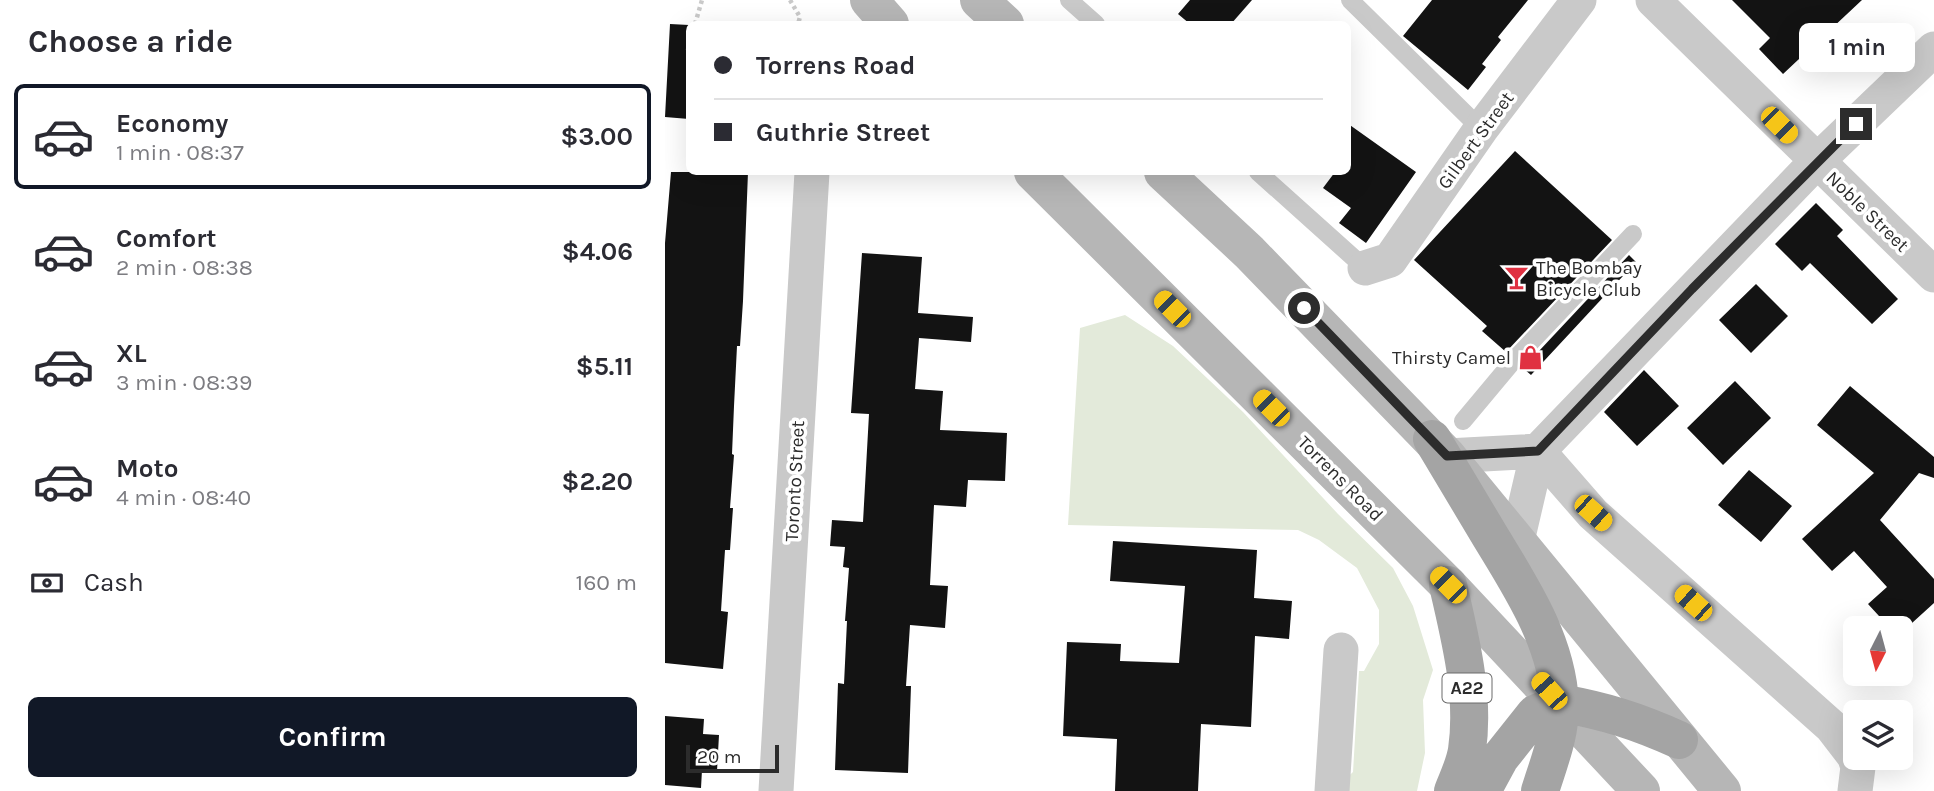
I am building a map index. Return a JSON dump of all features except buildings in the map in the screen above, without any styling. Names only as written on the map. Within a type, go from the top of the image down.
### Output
[{"type":"main road","points":[[869,0],[887,21]]},
{"type":"main road","points":[[979,0],[1002,21]]},
{"type":"main road","name":"Torrens Road","points":[[1036,175],[1448,585],[1641,791]]},
{"type":"main road","points":[[1166,175],[1447,439],[1517,541],[1722,791]]},
{"type":"main road","points":[[1447,439],[1534,611],[1554,666],[1560,703],[1558,735],[1540,791]]},
{"type":"main road","name":"A22","points":[[1448,585],[1466,668],[1468,704],[1467,752],[1453,791]]},
{"type":"main road","points":[[1482,791],[1500,758],[1535,714],[1560,703],[1606,712],[1641,723],[1679,740]]},
{"type":"street","name":"Gilbert Street","points":[[1365,268],[1390,260],[1481,129],[1579,0]]},
{"type":"street","name":"Noble Street","points":[[1653,0],[1934,275]]},
{"type":"street","points":[[1517,541],[1538,451],[1817,162],[1934,49]]},
{"type":"street","name":"Toronto Street","points":[[776,791],[812,175]]},
{"type":"street","points":[[1447,439],[1538,451],[1593,513],[1832,727],[1843,741]]},
{"type":"street","points":[[1332,791],[1341,650]]},
{"type":"street","points":[[1855,791],[1858,770]]},
{"type":"lane","points":[[1069,0],[1093,21]]},
{"type":"lane","points":[[1350,0],[1481,129]]},
{"type":"lane","points":[[1261,175],[1365,268]]},
{"type":"lane","points":[[1447,439],[1522,350],[1633,234]]},
{"type":"path","points":[[696,21],[702,0]]},
{"type":"path","points":[[790,0],[800,17],[799,21]]},
{"type":"green space","points":[[1125,315],[1173,346],[1243,412],[1338,514],[1393,568],[1413,606],[1433,670],[1423,700],[1425,753],[1417,791],[1338,791],[1339,785],[1353,772],[1359,671],[1364,671],[1379,644],[1379,610],[1357,568],[1319,540],[1298,530],[1068,525],[1080,328]]},
{"type":"place","name":"The Bombay Bicycle Club","points":[[1516,278]]},
{"type":"place","name":"Thirsty Camel","points":[[1531,357]]},
{"type":"route","points":[[1304,308],[1447,456],[1538,451],[1692,289],[1856,124]]}]
